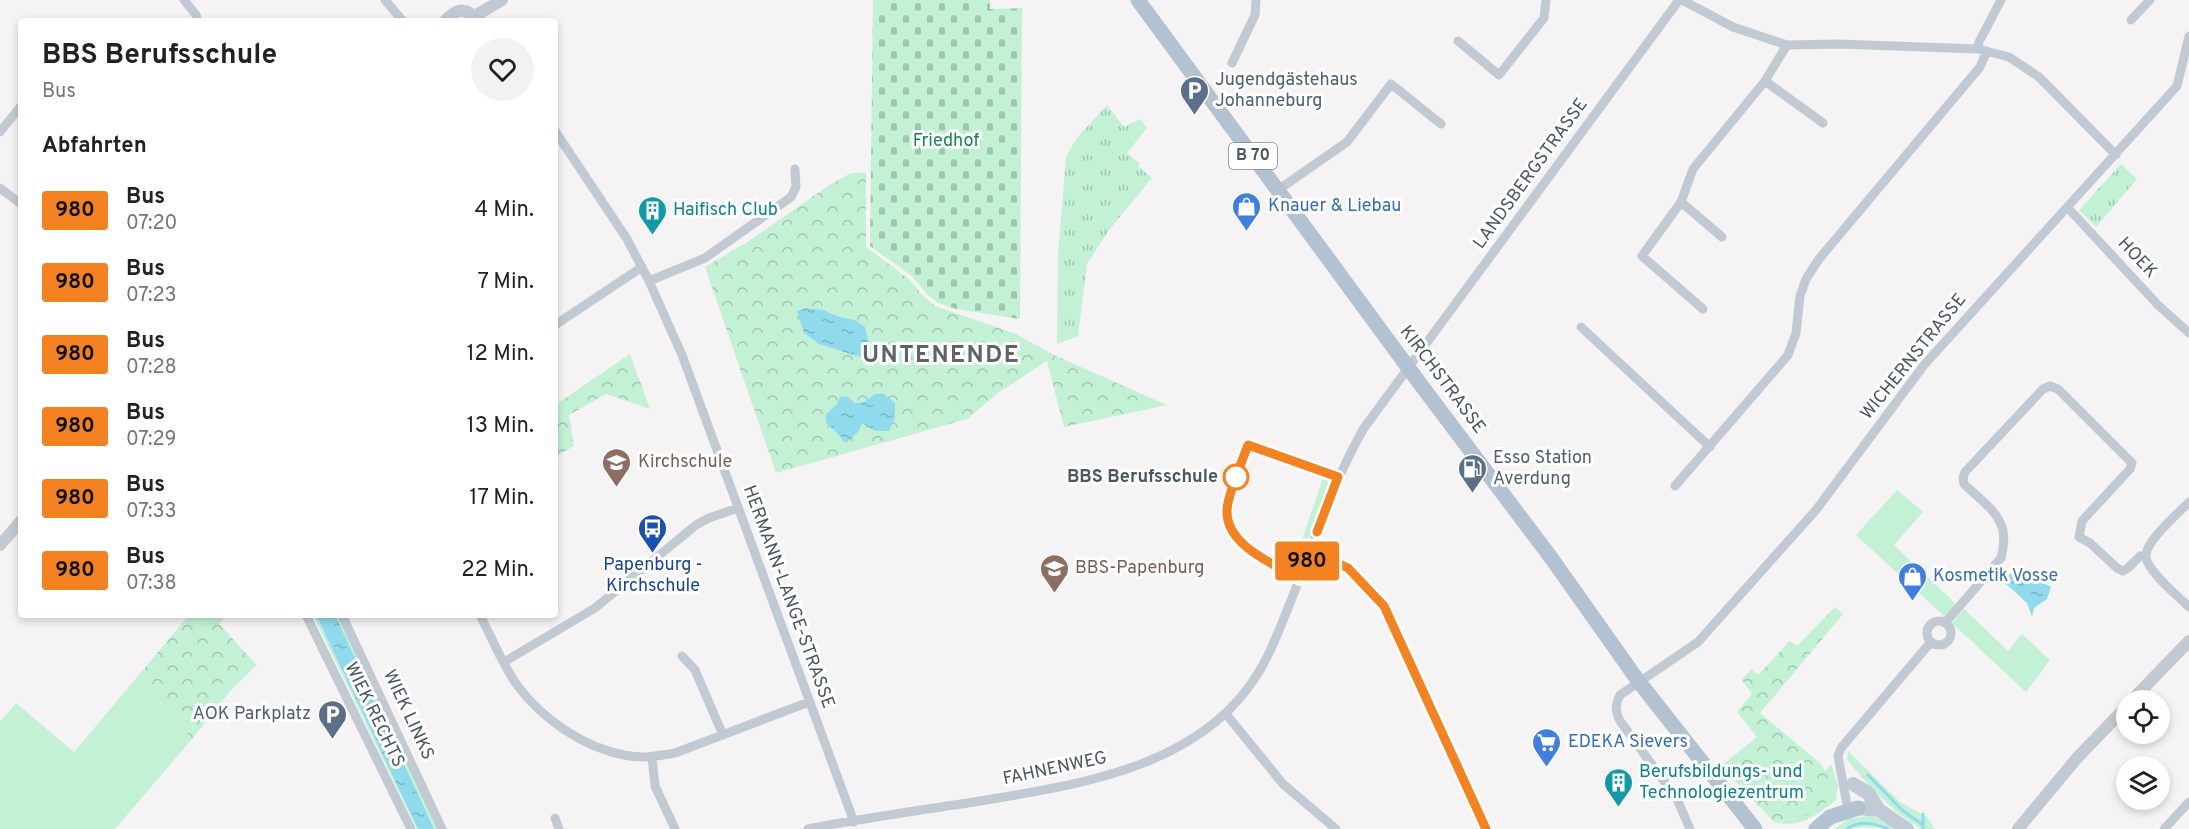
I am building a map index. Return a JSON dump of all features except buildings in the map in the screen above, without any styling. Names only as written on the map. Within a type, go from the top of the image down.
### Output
[{"type":"main road","name":"KIRCHSTRASSE","points":[[1138,0],[1640,682],[1751,827]]},
{"type":"main road","name":"KIRCHSTRASSE","points":[[1718,781],[1765,829]]},
{"type":"main road","points":[[1853,784],[1868,793],[1879,810],[1906,829]]},
{"type":"main road","points":[[1816,829],[1830,817],[1849,810],[1879,810]]},
{"type":"main road","points":[[1826,829],[1849,810]]},
{"type":"street","points":[[184,0],[197,18]]},
{"type":"street","points":[[385,0],[400,18]]},
{"type":"street","points":[[449,18],[454,12],[470,12],[502,0]]},
{"type":"street","points":[[1232,63],[1255,15],[1256,0]]},
{"type":"street","points":[[1458,41],[1499,75],[1544,18],[1546,0]]},
{"type":"street","points":[[1681,0],[1733,27],[1787,45],[1839,44],[1982,50],[2009,57],[2039,77],[2116,155]]},
{"type":"street","name":"LANDSBERGSTRASSE","points":[[1408,368],[1681,0]]},
{"type":"street","points":[[1675,486],[1788,355],[1796,333],[1800,296],[1806,279],[1819,258],[1980,67],[1982,50],[1979,42],[2001,0]]},
{"type":"street","points":[[2131,20],[2150,0]]},
{"type":"street","name":"WICHERNSTRASSE","points":[[1690,829],[1677,799],[1616,712],[1616,703],[1620,695],[1698,642],[1816,510],[1924,365],[2177,86],[2189,36]]},
{"type":"street","points":[[1703,309],[1642,255],[1681,202],[1693,169],[1766,81],[1787,45]]},
{"type":"street","points":[[1766,81],[1823,123]]},
{"type":"street","points":[[1278,190],[1347,142],[1391,84],[1441,124]]},
{"type":"street","points":[[0,132],[18,110]]},
{"type":"street","name":"HERMANN-LANGE-STRASSE","points":[[558,136],[627,239],[650,281],[682,355],[854,822]]},
{"type":"street","points":[[650,281],[705,258],[791,197],[796,187],[795,169]]},
{"type":"street","points":[[2,194],[18,202]]},
{"type":"street","points":[[1681,202],[1722,237]]},
{"type":"street","name":"HOEK","points":[[2068,208],[2158,305],[2187,328]]},
{"type":"street","points":[[558,323],[642,267]]},
{"type":"street","points":[[1581,327],[1710,447]]},
{"type":"street","name":"FAHNENWEG","points":[[808,829],[854,822],[867,825],[1082,783],[1130,769],[1171,750],[1226,714],[1244,694],[1261,669],[1350,452],[1384,397],[1408,368]]},
{"type":"street","points":[[1945,624],[2001,558],[2003,550],[2002,526],[1999,518],[1964,484],[1962,478],[1965,472],[2043,389],[2050,386],[2058,389],[2132,463],[2130,469],[2082,521],[2079,537],[2090,543],[2123,571],[2140,556],[2145,556]]},
{"type":"street","points":[[2189,502],[2149,544],[2145,556],[2150,567],[2189,607]]},
{"type":"street","points":[[504,663],[595,608],[696,525],[738,508]]},
{"type":"street","points":[[0,546],[18,525]]},
{"type":"street","points":[[1311,551],[1348,568],[1384,606],[1486,829]]},
{"type":"street","name":"WIEK RECHTS","points":[[307,618],[411,829]]},
{"type":"street","name":"WIEK LINKS","points":[[343,618],[442,829]]},
{"type":"street","points":[[482,618],[517,685],[536,706],[554,723],[574,735],[625,756],[652,757],[675,753],[809,702]]},
{"type":"street","points":[[1938,622],[1945,624],[1950,633],[1948,640],[1942,645],[1931,642],[1927,636],[1928,628],[1938,622]]},
{"type":"street","points":[[2142,690],[2189,640]]},
{"type":"street","points":[[1849,810],[1838,756],[1840,748],[1931,642]]},
{"type":"street","points":[[682,656],[695,670],[723,735]]},
{"type":"street","points":[[1226,714],[1283,784],[1336,829]]},
{"type":"street","points":[[2019,829],[2077,758],[2116,717]]},
{"type":"street","points":[[652,757],[655,786],[675,829]]},
{"type":"street","points":[[1840,764],[1857,794],[1849,810]]},
{"type":"street","points":[[2164,829],[2189,802]]},
{"type":"street","points":[[555,818],[560,829]]},
{"type":"green space","name":"Friedhof","points":[[873,0],[990,0],[990,9],[1022,8],[1020,319],[956,309],[938,303],[912,276],[870,246]]},
{"type":"green space","points":[[1107,105],[1124,127],[1140,119],[1147,128],[1127,153],[1152,178],[1109,230],[1087,264],[1078,336],[1057,344],[1058,254],[1066,157],[1077,138]]},
{"type":"green space","points":[[2121,164],[2137,179],[2096,227],[2079,210]]},
{"type":"green space","points":[[851,173],[866,173],[866,247],[909,279],[935,306],[1016,334],[1056,356],[1167,405],[1064,427],[1047,361],[998,393],[967,419],[776,473],[705,267],[746,243],[831,184]],"holes":[[[806,308],[824,310],[835,316],[863,358],[819,344]],[[876,394],[862,422],[826,414],[848,397],[855,403],[864,402]]]},
{"type":"green space","points":[[630,354],[650,409],[606,394],[569,415],[574,446],[558,455],[558,403]]},
{"type":"green space","points":[[1316,475],[1326,476],[1329,484],[1299,566],[1292,567],[1287,561],[1294,563],[1323,478]]},
{"type":"green space","points":[[1897,490],[1923,512],[1894,545],[1956,604],[1945,617],[1856,535]]},
{"type":"green space","points":[[1835,607],[1843,614],[1760,713],[1821,764],[1832,785],[1830,794],[1824,805],[1811,813],[1774,822],[1721,766],[1757,737],[1737,712],[1752,694],[1742,680],[1751,669],[1758,675],[1790,641],[1797,646]]},
{"type":"green space","points":[[1964,609],[2008,651],[2022,634],[2050,660],[2026,692],[1952,623]]},
{"type":"green space","points":[[186,618],[223,618],[219,624],[257,665],[233,688],[192,739],[138,676]]},
{"type":"green space","points":[[314,618],[340,618],[440,829],[417,829]]},
{"type":"green space","points":[[138,676],[192,739],[115,829],[0,829],[0,722],[16,703],[74,752]]},
{"type":"green space","points":[[1848,751],[1900,802],[1927,817],[1935,829],[1921,829],[1898,813],[1872,789],[1847,760]]},
{"type":"green space","points":[[1831,764],[1838,785],[1836,800],[1815,815],[1800,822],[1784,824],[1774,822],[1794,819],[1832,785],[1825,772]]},
{"type":"green space","points":[[1868,816],[1878,818],[1898,829],[1864,827],[1834,829],[1848,819]]},
{"type":"water","points":[[806,308],[824,310],[835,316],[855,320],[865,327],[870,348],[863,358],[819,344],[804,333],[797,311]]},
{"type":"water","points":[[875,394],[884,394],[895,403],[895,418],[889,431],[875,431],[862,423],[858,432],[846,443],[826,422],[826,414],[837,404],[841,396],[848,397],[855,403],[864,402]]},
{"type":"water","points":[[2019,569],[2036,575],[2043,583],[2051,587],[2047,599],[2034,608],[2032,616],[2027,603],[2003,581],[2014,570]]},
{"type":"water","points":[[317,618],[336,618],[434,829],[418,829]]},
{"type":"waterway","points":[[1868,775],[1902,810],[1923,825]]},
{"type":"waterway","points":[[1923,814],[1923,829]]},
{"type":"waterway","points":[[1847,829],[1857,824],[1867,823],[1888,829]]},
{"type":"bus line","name":"980","points":[[1317,532],[1338,477],[1248,445],[1227,505],[1231,529],[1240,544],[1300,579],[1311,551],[1348,568],[1384,606],[1486,829]]},
{"type":"place","name":"Jugendgästehaus Johanneburg","points":[[1194,116]]},
{"type":"place","name":"Knauer & Liebau","points":[[1247,232]]},
{"type":"place","name":"Haifisch Club","points":[[652,236]]},
{"type":"place","name":"BBS Berufsschule","points":[[1236,477]]},
{"type":"place","name":"Kirchschule","points":[[617,488]]},
{"type":"place","name":"Esso Station Averdung","points":[[1472,494]]},
{"type":"place","name":"Papenburg - Kirchschule","points":[[653,554]]},
{"type":"place","name":"BBS-Papenburg","points":[[1054,594]]},
{"type":"place","name":"Kosmetik Vosse","points":[[1912,602]]},
{"type":"place","name":"AOK Parkplatz","points":[[332,740]]},
{"type":"place","name":"EDEKA Sievers","points":[[1547,768]]},
{"type":"place","name":"Berufsbildungs- und Technologiezentrum","points":[[1618,808]]},
{"type":"district","name":"UNTENENDE","points":[[941,356]]}]
